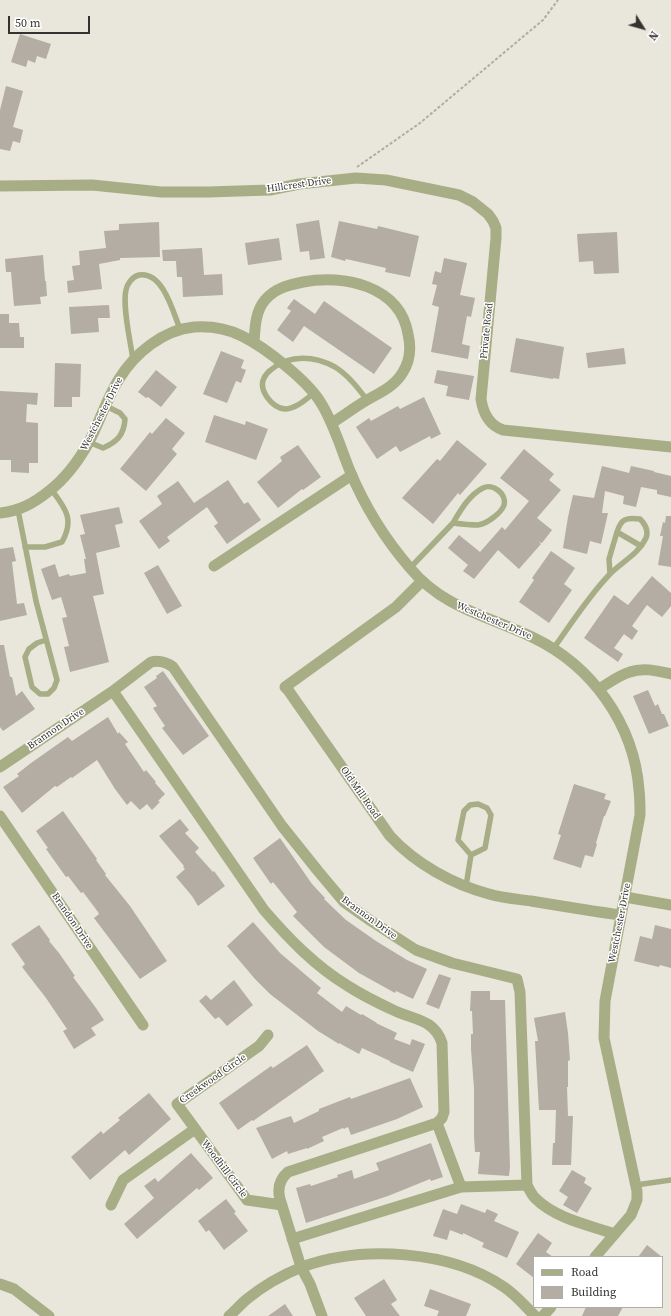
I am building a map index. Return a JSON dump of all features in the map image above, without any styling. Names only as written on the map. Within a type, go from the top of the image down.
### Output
[{"type":"street","name":"Private Road","points":[[338,180],[356,178],[386,180],[459,195],[473,202],[494,221],[496,238],[481,399],[484,412],[492,423],[503,430],[671,446]]},
{"type":"street","name":"Hillcrest Drive","points":[[0,186],[92,185],[161,192],[208,192],[270,190],[299,184],[338,180]]},
{"type":"street","points":[[254,343],[257,315],[262,304],[276,291],[286,286],[308,281],[342,280],[360,284],[379,292],[392,302],[404,319],[410,344],[409,355],[403,373],[395,383],[332,423]]},
{"type":"street","name":"Westchester Drive","points":[[0,513],[18,510],[38,500],[57,485],[74,466],[89,442],[118,380],[133,361],[153,343],[169,334],[196,327],[210,327],[227,330],[254,343],[280,362],[300,378],[321,402],[332,423],[352,475],[379,529],[422,581],[454,604],[533,638],[553,649],[570,660],[599,689],[613,709],[631,749],[639,789],[640,814],[605,1001],[604,1038],[636,1185],[637,1200],[635,1208],[628,1221],[596,1256]]},
{"type":"street","points":[[214,566],[352,475]]},
{"type":"street","name":"Old Mill Road","points":[[422,581],[396,607],[285,688],[288,690],[395,842],[414,859],[444,876],[466,886],[490,894],[621,915]]},
{"type":"street","name":"Brannon Drive","points":[[0,767],[113,691],[151,662],[159,660],[173,667],[282,826],[344,902],[416,950],[452,963],[517,980],[520,992],[527,1185]]},
{"type":"street","points":[[599,689],[630,672],[656,670],[671,674]]},
{"type":"street","points":[[113,691],[264,910],[285,934],[327,972],[347,986],[398,1013],[429,1024],[436,1030],[442,1043],[444,1112],[442,1118],[437,1123],[288,1172],[283,1177],[279,1185],[278,1192],[301,1268],[310,1284],[322,1316]]},
{"type":"street","name":"Brandon Drive","points":[[0,816],[143,1025]]},
{"type":"street","points":[[625,897],[671,905]]},
{"type":"street","name":"Creekwood Circle","points":[[195,1129],[177,1104],[259,1046],[268,1035]]},
{"type":"street","points":[[437,1123],[461,1187]]},
{"type":"street","points":[[111,1205],[123,1180],[195,1129]]},
{"type":"street","name":"Woodhill Circle","points":[[195,1129],[247,1200],[282,1204]]},
{"type":"street","points":[[292,1239],[461,1187],[527,1185],[534,1198],[560,1215],[616,1234]]},
{"type":"street","points":[[229,1316],[246,1300],[262,1288],[301,1268],[344,1257],[365,1254],[420,1257],[445,1262],[482,1274],[504,1287],[520,1300],[535,1316]]},
{"type":"street","points":[[0,1284],[14,1289],[49,1316]]},
{"type":"street","points":[[543,1316],[550,1308]]},
{"type":"lane","points":[[133,361],[126,309],[126,291],[130,280],[138,275],[155,278],[162,287],[180,330]]},
{"type":"lane","points":[[314,393],[296,407],[285,409],[276,406],[267,397],[262,387],[264,378],[268,372],[280,362],[297,357],[319,361],[335,367],[350,379],[367,400]]},
{"type":"lane","points":[[89,442],[103,448],[112,444],[120,436],[124,427],[125,419],[120,413],[106,406]]},
{"type":"lane","points":[[410,568],[453,523],[470,499],[484,488],[489,486],[495,488],[504,497],[504,504],[501,511],[489,521],[478,525],[453,523]]},
{"type":"lane","points":[[25,547],[45,547],[62,542],[67,533],[68,520],[66,510],[51,490]]},
{"type":"lane","points":[[18,510],[36,601],[57,680],[54,688],[48,694],[40,694],[32,687],[25,658],[29,649],[36,642],[46,640]]},
{"type":"lane","points":[[553,649],[610,574],[632,556],[641,546],[647,536],[646,526],[640,519],[631,517],[623,520],[619,524],[609,559],[610,574]]},
{"type":"lane","points":[[617,532],[641,546]]},
{"type":"lane","points":[[478,804],[487,808],[491,815],[485,848],[471,855],[458,840],[464,811],[470,805],[478,804]]},
{"type":"lane","points":[[466,886],[471,855]]},
{"type":"lane","points":[[636,1185],[671,1180]]},
{"type":"path","points":[[356,167],[420,123],[543,20],[558,0]]},
{"type":"building","points":[[20,34],[51,44],[46,59],[37,56],[35,63],[28,60],[26,67],[11,62]]},
{"type":"building","points":[[6,86],[23,91],[13,127],[23,130],[20,143],[13,141],[10,151],[0,149],[0,110]]},
{"type":"building","points":[[319,220],[325,258],[310,260],[309,251],[300,252],[296,224]]},
{"type":"building","points":[[339,221],[377,229],[378,226],[419,236],[410,277],[385,272],[386,268],[331,257]]},
{"type":"building","points":[[159,222],[160,257],[120,258],[120,260],[99,264],[102,289],[68,293],[67,281],[74,280],[72,266],[80,265],[79,251],[106,248],[104,231],[119,230],[119,224]]},
{"type":"building","points":[[617,232],[619,273],[594,274],[593,261],[579,262],[577,234]]},
{"type":"building","points":[[279,238],[282,260],[248,265],[245,243]]},
{"type":"building","points":[[202,248],[204,275],[222,274],[223,295],[183,297],[182,277],[177,277],[176,261],[163,261],[162,250]]},
{"type":"building","points":[[43,255],[47,296],[40,297],[41,304],[14,306],[11,272],[6,272],[5,259]]},
{"type":"building","points":[[444,258],[467,263],[460,295],[475,298],[471,317],[467,316],[462,344],[470,346],[468,359],[431,352],[439,307],[432,305],[437,285],[432,284],[435,271],[441,273]]},
{"type":"building","points":[[294,299],[315,314],[324,301],[392,348],[374,374],[304,326],[293,342],[277,330],[291,311],[287,308]]},
{"type":"building","points":[[109,305],[110,318],[98,318],[99,332],[71,334],[69,307]]},
{"type":"building","points":[[0,314],[9,314],[9,323],[19,323],[20,337],[24,337],[24,348],[0,348]]},
{"type":"building","points":[[516,338],[564,347],[559,379],[510,372]]},
{"type":"building","points":[[624,348],[626,364],[588,368],[586,353]]},
{"type":"building","points":[[221,351],[244,360],[241,368],[246,370],[241,383],[236,381],[227,403],[203,394]]},
{"type":"building","points":[[55,363],[81,364],[80,397],[72,397],[72,407],[54,407]]},
{"type":"building","points":[[156,370],[177,387],[161,407],[148,397],[146,398],[138,392]]},
{"type":"building","points":[[437,370],[474,376],[469,400],[446,396],[448,386],[434,383]]},
{"type":"building","points":[[0,391],[38,393],[37,405],[27,404],[26,422],[38,423],[38,463],[29,463],[29,473],[11,472],[11,460],[0,460]]},
{"type":"building","points":[[424,397],[441,434],[431,439],[430,436],[400,452],[396,446],[377,459],[356,427],[369,418],[371,421],[398,406],[400,409]]},
{"type":"building","points":[[214,415],[245,425],[246,421],[268,429],[256,460],[205,442]]},
{"type":"building","points":[[166,418],[185,433],[172,449],[177,454],[146,491],[120,469],[150,432],[152,434]]},
{"type":"building","points":[[457,440],[487,464],[460,495],[458,493],[433,524],[402,498],[437,459],[440,461]]},
{"type":"building","points":[[298,445],[321,477],[303,490],[302,489],[278,508],[257,482],[282,461],[280,457]]},
{"type":"building","points":[[524,449],[554,474],[549,480],[561,490],[537,518],[552,530],[542,543],[539,542],[541,544],[519,569],[498,550],[474,579],[463,571],[468,565],[448,548],[459,535],[480,552],[502,527],[505,530],[529,501],[500,478]]},
{"type":"building","points":[[602,466],[629,473],[631,466],[671,476],[671,497],[657,494],[657,490],[641,487],[636,507],[623,504],[624,496],[605,491],[602,513],[608,513],[601,544],[590,541],[587,554],[563,548],[573,495],[594,498]]},
{"type":"building","points":[[228,480],[244,504],[248,502],[261,520],[227,544],[214,526],[218,523],[207,507],[167,537],[170,541],[159,549],[139,521],[162,504],[157,496],[178,481],[194,503]]},
{"type":"building","points":[[119,507],[123,523],[115,525],[120,547],[96,553],[104,594],[93,596],[109,662],[70,672],[64,647],[69,646],[62,618],[67,617],[61,597],[52,600],[41,569],[55,564],[59,577],[69,574],[70,576],[86,573],[84,559],[86,559],[80,535],[85,534],[80,515]]},
{"type":"building","points":[[666,516],[671,516],[671,567],[658,565],[663,536],[660,536]]},
{"type":"building","points":[[13,547],[16,561],[12,562],[17,604],[24,603],[27,615],[0,621],[0,549]]},
{"type":"building","points":[[551,551],[575,568],[564,584],[572,590],[549,623],[519,602],[534,580],[532,578]]},
{"type":"building","points":[[158,565],[182,606],[167,614],[144,573]]},
{"type":"building","points":[[652,576],[671,593],[671,606],[662,617],[647,605],[632,626],[638,631],[632,640],[624,634],[614,648],[623,654],[618,662],[584,638],[614,595],[628,605]]},
{"type":"building","points":[[0,645],[4,645],[10,677],[12,677],[16,696],[22,691],[35,709],[3,731],[0,727]]},
{"type":"building","points":[[163,671],[209,736],[183,755],[162,728],[165,726],[153,708],[157,706],[144,687],[157,678],[156,676]]},
{"type":"building","points":[[648,690],[655,706],[658,704],[669,726],[649,734],[633,696]]},
{"type":"building","points":[[108,717],[118,734],[119,732],[128,742],[125,744],[144,772],[146,770],[165,794],[158,801],[160,802],[152,810],[147,804],[140,810],[131,801],[127,805],[97,760],[72,778],[71,777],[57,787],[55,786],[22,813],[3,787],[19,776],[17,774],[31,763],[68,737],[72,741]]},
{"type":"building","points":[[574,784],[606,794],[604,799],[611,801],[604,816],[593,857],[585,855],[581,868],[553,859],[561,835],[558,834]]},
{"type":"building","points":[[63,811],[97,859],[96,860],[106,874],[105,875],[130,906],[167,961],[140,979],[94,918],[99,914],[98,912],[83,892],[81,893],[68,876],[66,877],[46,849],[48,848],[36,831]]},
{"type":"building","points":[[180,819],[189,830],[185,833],[199,848],[195,852],[213,872],[214,871],[225,886],[198,906],[192,896],[176,877],[185,869],[183,867],[184,866],[159,836]]},
{"type":"building","points":[[280,838],[312,884],[325,898],[324,899],[346,920],[407,960],[427,969],[413,999],[396,991],[395,993],[359,973],[324,947],[293,916],[297,912],[273,882],[271,884],[253,858]]},
{"type":"building","points":[[253,922],[280,953],[321,988],[317,993],[342,1012],[346,1006],[397,1033],[394,1039],[410,1045],[412,1039],[425,1044],[413,1072],[362,1048],[359,1054],[339,1044],[318,1031],[270,994],[227,946]]},
{"type":"building","points":[[39,925],[75,976],[73,977],[104,1020],[91,1028],[96,1035],[74,1049],[63,1031],[67,1029],[46,998],[22,967],[25,964],[11,944]]},
{"type":"building","points":[[655,925],[671,929],[671,968],[660,965],[659,967],[634,961],[640,936],[652,939]]},
{"type":"building","points":[[439,974],[451,978],[439,1009],[426,1004]]},
{"type":"building","points":[[234,980],[253,1005],[227,1026],[219,1017],[215,1019],[199,1001],[206,995],[211,1000]]},
{"type":"building","points":[[471,991],[490,991],[490,1000],[505,1000],[510,1167],[509,1176],[478,1174],[480,1152],[475,1152],[474,1136],[474,1088],[471,1049],[471,1034],[473,1034],[472,1011],[470,1011]]},
{"type":"building","points":[[565,1012],[570,1060],[568,1061],[567,1087],[568,1116],[573,1116],[571,1165],[552,1165],[553,1143],[555,1143],[556,1110],[539,1110],[535,1041],[538,1041],[534,1018]]},
{"type":"building","points":[[307,1045],[324,1071],[238,1130],[219,1103],[271,1066],[273,1068]]},
{"type":"building","points":[[410,1078],[423,1107],[397,1119],[351,1135],[348,1127],[343,1128],[322,1137],[324,1141],[307,1149],[288,1154],[287,1151],[272,1159],[256,1128],[291,1116],[294,1123],[319,1111],[319,1109],[350,1097],[351,1099]]},
{"type":"building","points":[[149,1093],[171,1119],[129,1155],[125,1150],[90,1180],[71,1157],[101,1131],[103,1134],[120,1120],[118,1118]]},
{"type":"building","points":[[431,1143],[443,1177],[431,1181],[430,1179],[388,1196],[306,1223],[296,1188],[310,1184],[311,1186],[338,1177],[337,1175],[352,1170],[354,1179],[379,1170],[376,1163]]},
{"type":"building","points":[[191,1153],[213,1178],[199,1190],[197,1188],[137,1239],[124,1224],[154,1198],[144,1186],[155,1178],[158,1182]]},
{"type":"building","points":[[572,1170],[586,1178],[584,1183],[592,1188],[577,1213],[563,1205],[568,1197],[559,1191]]},
{"type":"building","points":[[226,1199],[236,1212],[234,1213],[248,1231],[224,1250],[209,1230],[206,1232],[198,1221]]},
{"type":"building","points":[[461,1204],[485,1213],[487,1209],[498,1214],[494,1221],[519,1232],[507,1258],[482,1247],[484,1243],[463,1233],[463,1235],[450,1230],[447,1240],[433,1236],[443,1209],[457,1214]]},
{"type":"building","points":[[538,1233],[552,1243],[546,1252],[552,1256],[533,1256],[533,1277],[516,1264]]},
{"type":"building","points":[[647,1245],[661,1256],[639,1256]]},
{"type":"building","points":[[384,1279],[397,1300],[391,1304],[400,1316],[366,1316],[354,1298]]},
{"type":"building","points":[[430,1289],[471,1304],[466,1316],[437,1316],[439,1311],[424,1306]]},
{"type":"building","points":[[285,1304],[293,1316],[268,1316]]},
{"type":"building","points":[[586,1308],[622,1308],[618,1316],[582,1316]]}]
